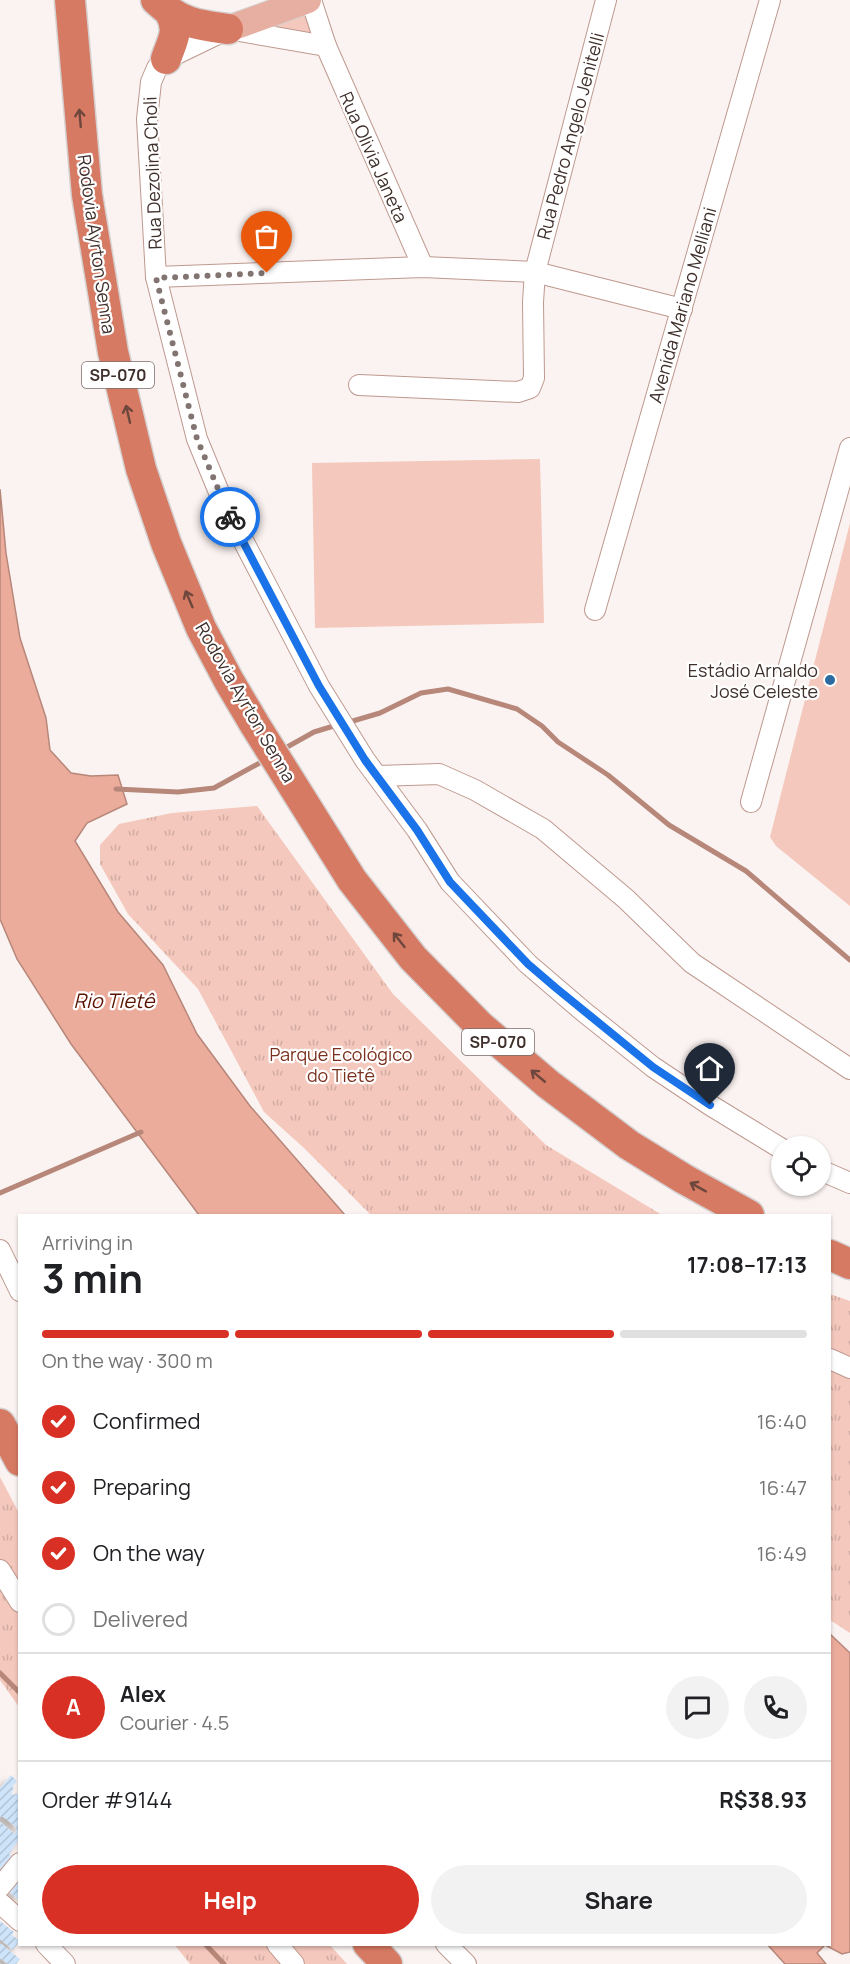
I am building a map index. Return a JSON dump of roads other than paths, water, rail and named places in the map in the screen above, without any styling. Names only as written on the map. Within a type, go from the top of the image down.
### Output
[{"type":"highway","name":"Rodovia Ayrton Senna","points":[[70,0],[87,195],[113,352],[141,469],[166,543],[201,628],[255,725],[352,880],[413,958],[480,1026],[548,1084],[629,1145],[684,1179],[748,1214]]},
{"type":"highway","points":[[163,7],[202,26],[228,29]]},
{"type":"highway","points":[[163,7],[175,23],[175,35],[166,59]]},
{"type":"highway","points":[[831,1255],[850,1264]]},
{"type":"highway","points":[[0,1424],[18,1457]]},
{"type":"highway","points":[[370,1946],[387,1964]]},
{"type":"main road","points":[[228,29],[310,0]]},
{"type":"street","name":"Rua Olivia Janeta","points":[[310,0],[326,46],[423,267]]},
{"type":"street","name":"Rua Pedro Angelo Jenitelli","points":[[359,385],[518,392],[530,388],[534,378],[535,272],[606,0]]},
{"type":"street","name":"Avenida Mariano Melliani","points":[[595,610],[770,0]]},
{"type":"street","points":[[166,59],[228,29],[326,46]]},
{"type":"street","name":"Rua Dezolina Choli","points":[[166,59],[157,68],[151,82],[147,119],[156,278],[197,439],[223,502],[319,686],[365,760],[417,830],[450,882],[528,964],[653,1067],[771,1142]]},
{"type":"street","points":[[156,278],[423,267],[535,272],[682,309]]},
{"type":"street","points":[[751,802],[850,448]]},
{"type":"street","points":[[378,776],[439,774],[475,790],[543,829],[626,899],[692,963],[850,1069]]},
{"type":"street","points":[[831,1175],[850,1183]]},
{"type":"street","points":[[0,1250],[18,1287]]},
{"type":"street","points":[[831,1359],[850,1368]]},
{"type":"street","points":[[0,1570],[18,1599]]},
{"type":"street","points":[[0,1887],[18,1865]]},
{"type":"street","points":[[0,1904],[18,1919]]},
{"type":"street","points":[[48,1946],[65,1964]]},
{"type":"street","points":[[279,1946],[294,1964]]},
{"type":"street","points":[[448,1946],[466,1964]]},
{"type":"water","name":"Rio Tietê","points":[[0,489],[6,553],[20,638],[46,718],[50,750],[71,773],[91,776],[118,775],[127,804],[87,823],[75,841],[118,912],[163,965],[197,1034],[250,1106],[344,1214],[198,1214],[71,1044],[17,959],[0,919]]},
{"type":"water","points":[[831,1635],[850,1653],[850,1952],[842,1954],[827,1946],[831,1946]]},
{"type":"water","points":[[769,1946],[824,1946],[817,1953],[826,1964],[785,1964]]},
{"type":"waterway","points":[[346,723],[380,713],[421,693],[448,689],[517,709],[542,726],[558,742],[608,775],[669,825],[746,871],[850,960]]},
{"type":"waterway","points":[[280,751],[314,732],[337,725]]},
{"type":"waterway","points":[[116,789],[178,792],[214,788],[265,760]]},
{"type":"waterway","points":[[0,1193],[141,1132]]},
{"type":"waterway","points":[[0,1673],[18,1691]]},
{"type":"waterway","points":[[207,1946],[224,1964]]},
{"type":"place","name":"Estádio Arnaldo José Celeste","points":[[830,680]]},
{"type":"park label","name":"Parque Ecológico do Tietê","points":[[341,1064]]}]
